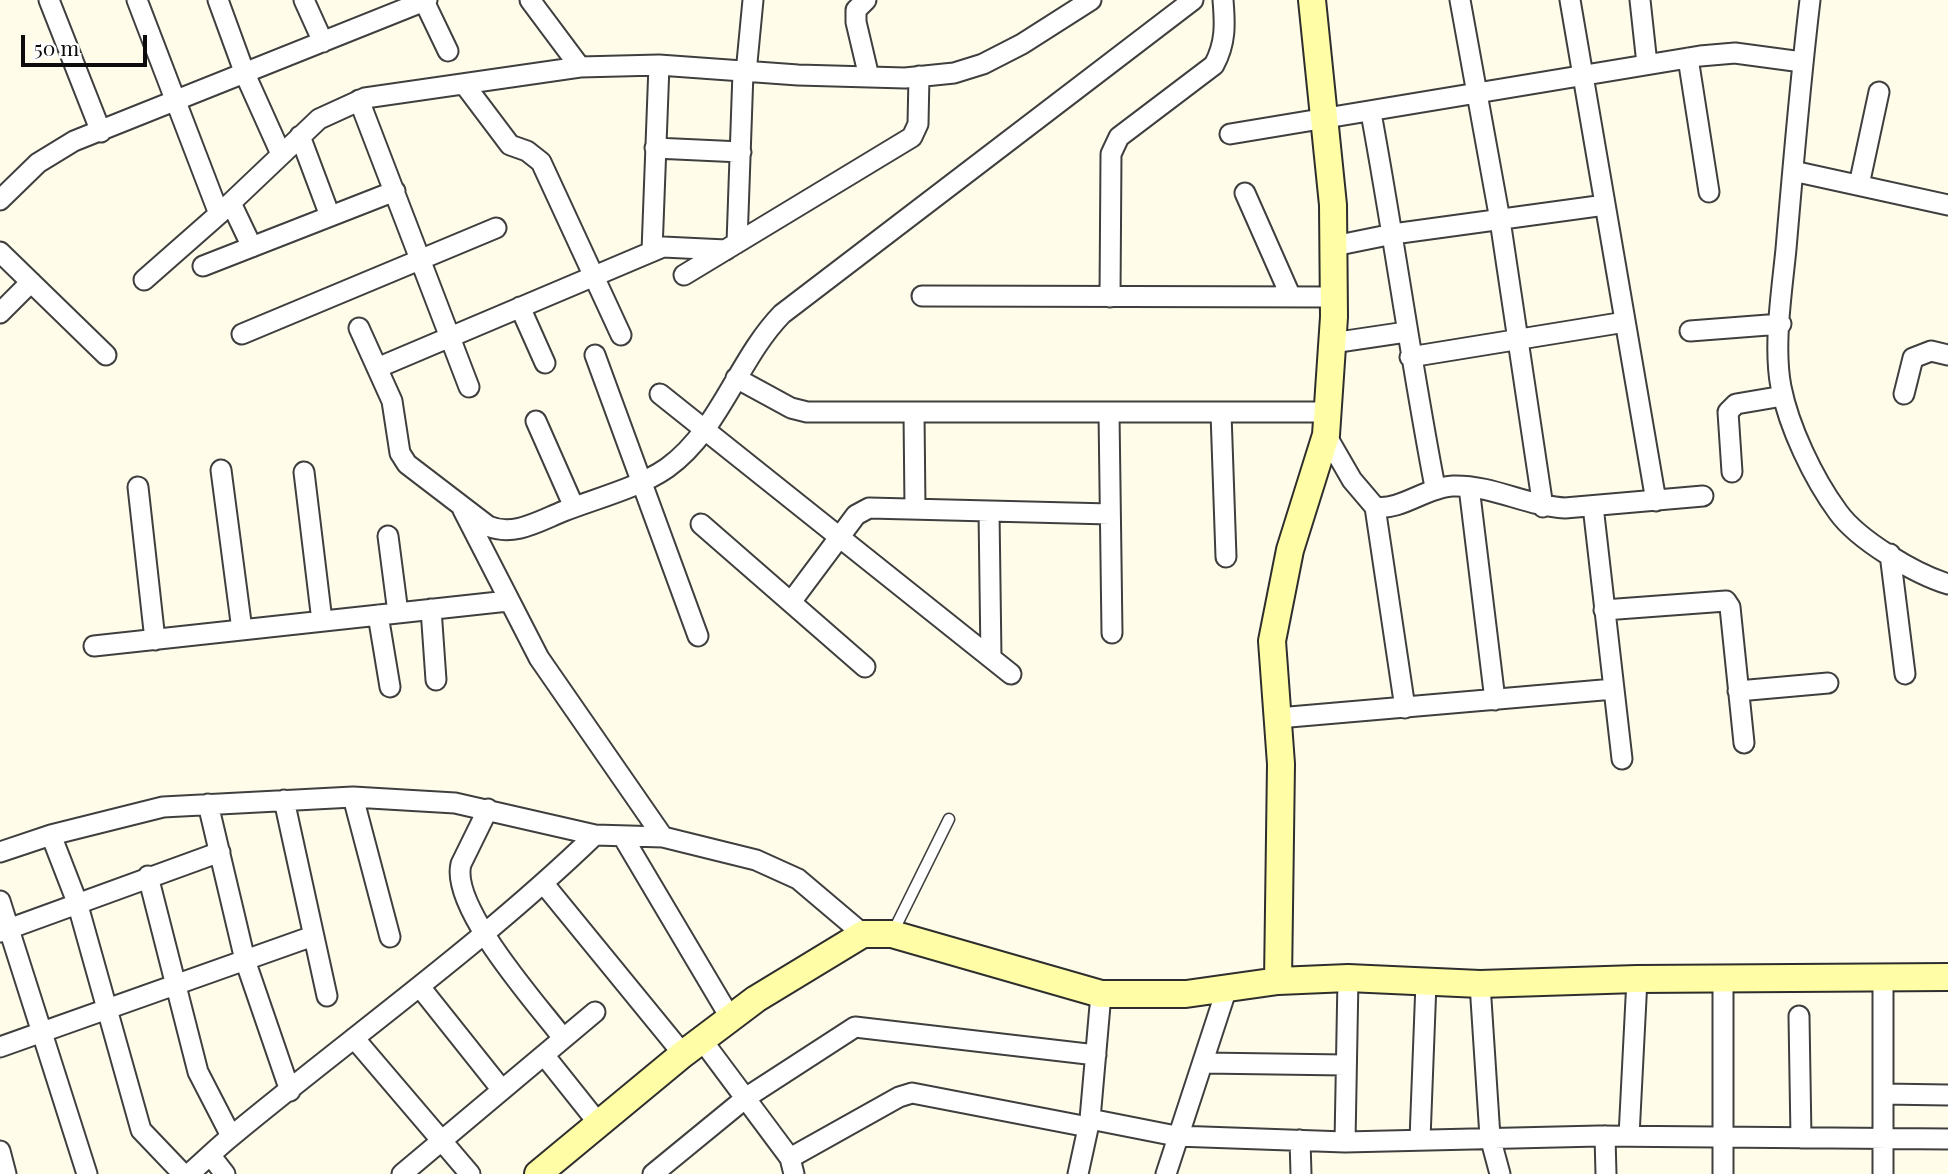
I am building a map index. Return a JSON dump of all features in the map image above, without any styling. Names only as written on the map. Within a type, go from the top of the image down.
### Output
[{"type":"street","points":[[49,0],[101,132]]},
{"type":"street","points":[[137,0],[176,102],[225,209],[252,247]]},
{"type":"street","points":[[218,0],[245,74],[281,154]]},
{"type":"street","points":[[304,0],[323,42]]},
{"type":"street","points":[[530,0],[580,67]]},
{"type":"street","points":[[732,246],[752,0]]},
{"type":"street","points":[[866,0],[856,10],[856,22],[869,77]]},
{"type":"street","points":[[144,280],[225,209],[319,119],[359,100],[580,67],[659,65],[869,77],[954,73],[983,64],[1091,0]]},
{"type":"street","points":[[359,328],[395,414],[400,453],[407,464],[488,526],[502,532],[513,531],[641,481],[669,467],[705,428],[766,330],[782,314],[1193,0]]},
{"type":"street","points":[[1110,297],[1111,154],[1119,137],[1214,65],[1222,50],[1225,29],[1223,0]]},
{"type":"street","points":[[1278,981],[1281,799],[1272,641],[1290,550],[1327,424],[1334,297],[1334,246],[1325,120],[1312,0]]},
{"type":"street","points":[[1460,0],[1475,96],[1500,220],[1543,507]]},
{"type":"street","points":[[1570,0],[1656,501]]},
{"type":"street","points":[[1640,0],[1647,64]]},
{"type":"street","points":[[1810,0],[1802,62],[1781,324],[1779,356],[1783,396],[1800,443],[1838,513],[1890,554],[1948,584]]},
{"type":"street","points":[[0,200],[38,163],[74,141],[323,42],[391,7],[425,1],[448,51]]},
{"type":"street","points":[[1230,134],[1475,96],[1688,58],[1735,53],[1802,62]]},
{"type":"street","points":[[1688,58],[1709,192]]},
{"type":"street","points":[[652,251],[659,65]]},
{"type":"street","points":[[684,275],[912,137],[918,124],[919,76]]},
{"type":"street","points":[[464,84],[510,145],[527,150],[541,162],[621,335]]},
{"type":"street","points":[[1859,185],[1879,92]]},
{"type":"street","points":[[359,100],[452,336],[469,387]]},
{"type":"street","points":[[1371,113],[1393,234],[1409,357],[1435,487]]},
{"type":"street","points":[[300,135],[330,216]]},
{"type":"street","points":[[655,148],[741,152]]},
{"type":"street","points":[[1793,171],[1948,205]]},
{"type":"street","points":[[203,266],[395,191]]},
{"type":"street","points":[[1245,193],[1291,297]]},
{"type":"street","points":[[1334,246],[1393,234],[1605,205]]},
{"type":"street","points":[[242,334],[496,228]]},
{"type":"street","points":[[377,368],[652,251],[677,245],[732,246]]},
{"type":"street","points":[[0,252],[106,355]]},
{"type":"street","points":[[0,313],[31,282]]},
{"type":"street","points":[[922,296],[1334,297]]},
{"type":"street","points":[[520,307],[545,363]]},
{"type":"street","points":[[1409,357],[1625,322]]},
{"type":"street","points":[[1690,331],[1781,324]]},
{"type":"street","points":[[1332,343],[1406,331]]},
{"type":"street","points":[[1903,394],[1913,359],[1931,351],[1948,355]]},
{"type":"street","points":[[596,355],[698,636]]},
{"type":"street","points":[[736,378],[792,408],[807,412],[1221,413],[1327,424]]},
{"type":"street","points":[[660,394],[1011,674]]},
{"type":"street","points":[[1732,472],[1728,412],[1735,404],[1783,396]]},
{"type":"street","points":[[1109,413],[1112,633]]},
{"type":"street","points":[[1221,413],[1226,557]]},
{"type":"street","points":[[914,414],[915,508]]},
{"type":"street","points":[[536,421],[574,507]]},
{"type":"street","points":[[1327,424],[1352,480],[1375,507],[1405,708]]},
{"type":"street","points":[[221,470],[242,630]]},
{"type":"street","points":[[304,472],[322,621]]},
{"type":"street","points":[[138,487],[155,640]]},
{"type":"street","points":[[1375,507],[1395,504],[1435,487],[1488,488],[1543,507],[1593,506],[1703,496]]},
{"type":"street","points":[[1469,487],[1495,700]]},
{"type":"street","points":[[1593,506],[1622,759]]},
{"type":"street","points":[[461,507],[539,658],[593,732],[663,837]]},
{"type":"street","points":[[791,602],[856,515],[869,508],[1110,514]]},
{"type":"street","points":[[989,511],[991,658]]},
{"type":"street","points":[[701,524],[865,667]]},
{"type":"street","points":[[388,536],[390,687]]},
{"type":"street","points":[[1890,554],[1905,674]]},
{"type":"street","points":[[94,646],[508,601]]},
{"type":"street","points":[[1604,610],[1726,601],[1730,607],[1744,743]]},
{"type":"street","points":[[431,610],[436,680]]},
{"type":"street","points":[[1738,691],[1828,682]]},
{"type":"street","points":[[1278,718],[1614,689]]},
{"type":"street","points":[[0,852],[130,814],[208,804],[353,797],[456,803],[595,835],[663,837],[775,866],[798,879],[863,934]]},
{"type":"street","points":[[353,797],[390,937]]},
{"type":"street","points":[[284,800],[327,996]]},
{"type":"street","points":[[208,804],[245,960],[290,1091]]},
{"type":"street","points":[[488,809],[459,872],[463,892],[484,934],[563,1038]]},
{"type":"street","points":[[51,835],[77,902],[141,1130],[183,1174]]},
{"type":"street","points":[[189,1174],[231,1136],[421,987],[544,884],[595,835]]},
{"type":"street","points":[[623,837],[731,1019]]},
{"type":"street","points":[[4,930],[220,852]]},
{"type":"street","points":[[148,876],[198,1072],[231,1136]]},
{"type":"street","points":[[544,884],[693,1047],[747,1097],[792,1166],[899,1097],[912,1093],[1176,1136],[1345,1142],[1605,1136],[1948,1139]]},
{"type":"street","points":[[0,901],[4,930],[87,1174]]},
{"type":"street","points":[[538,1174],[756,999],[863,934],[892,934],[1101,994],[1186,994],[1278,981],[1348,978],[1480,984],[1637,979],[1948,977]]},
{"type":"street","points":[[0,1047],[313,936]]},
{"type":"street","points":[[1882,977],[1883,1174]]},
{"type":"street","points":[[1345,1142],[1348,978]]},
{"type":"street","points":[[1629,1136],[1637,979]]},
{"type":"street","points":[[1723,979],[1723,1174]]},
{"type":"street","points":[[1420,1139],[1426,983]]},
{"type":"street","points":[[1480,984],[1490,1137],[1500,1174]]},
{"type":"street","points":[[421,987],[502,1090]]},
{"type":"street","points":[[1166,1174],[1176,1136],[1204,1063],[1227,988]]},
{"type":"street","points":[[1078,1174],[1089,1123],[1101,994]]},
{"type":"street","points":[[402,1174],[594,1012]]},
{"type":"street","points":[[1799,1016],[1801,1138]]},
{"type":"street","points":[[653,1174],[747,1097],[855,1027],[1096,1055]]},
{"type":"street","points":[[354,1038],[470,1174]]},
{"type":"street","points":[[544,1055],[599,1124]]},
{"type":"street","points":[[1204,1063],[1345,1065]]},
{"type":"street","points":[[1882,1094],[1948,1095]]},
{"type":"street","points":[[1605,1136],[1606,1174]]},
{"type":"street","points":[[1300,1140],[1301,1174]]},
{"type":"street","points":[[0,1152],[6,1174]]},
{"type":"street","points":[[211,1156],[225,1174]]},
{"type":"lane","points":[[892,934],[949,818]]}]
